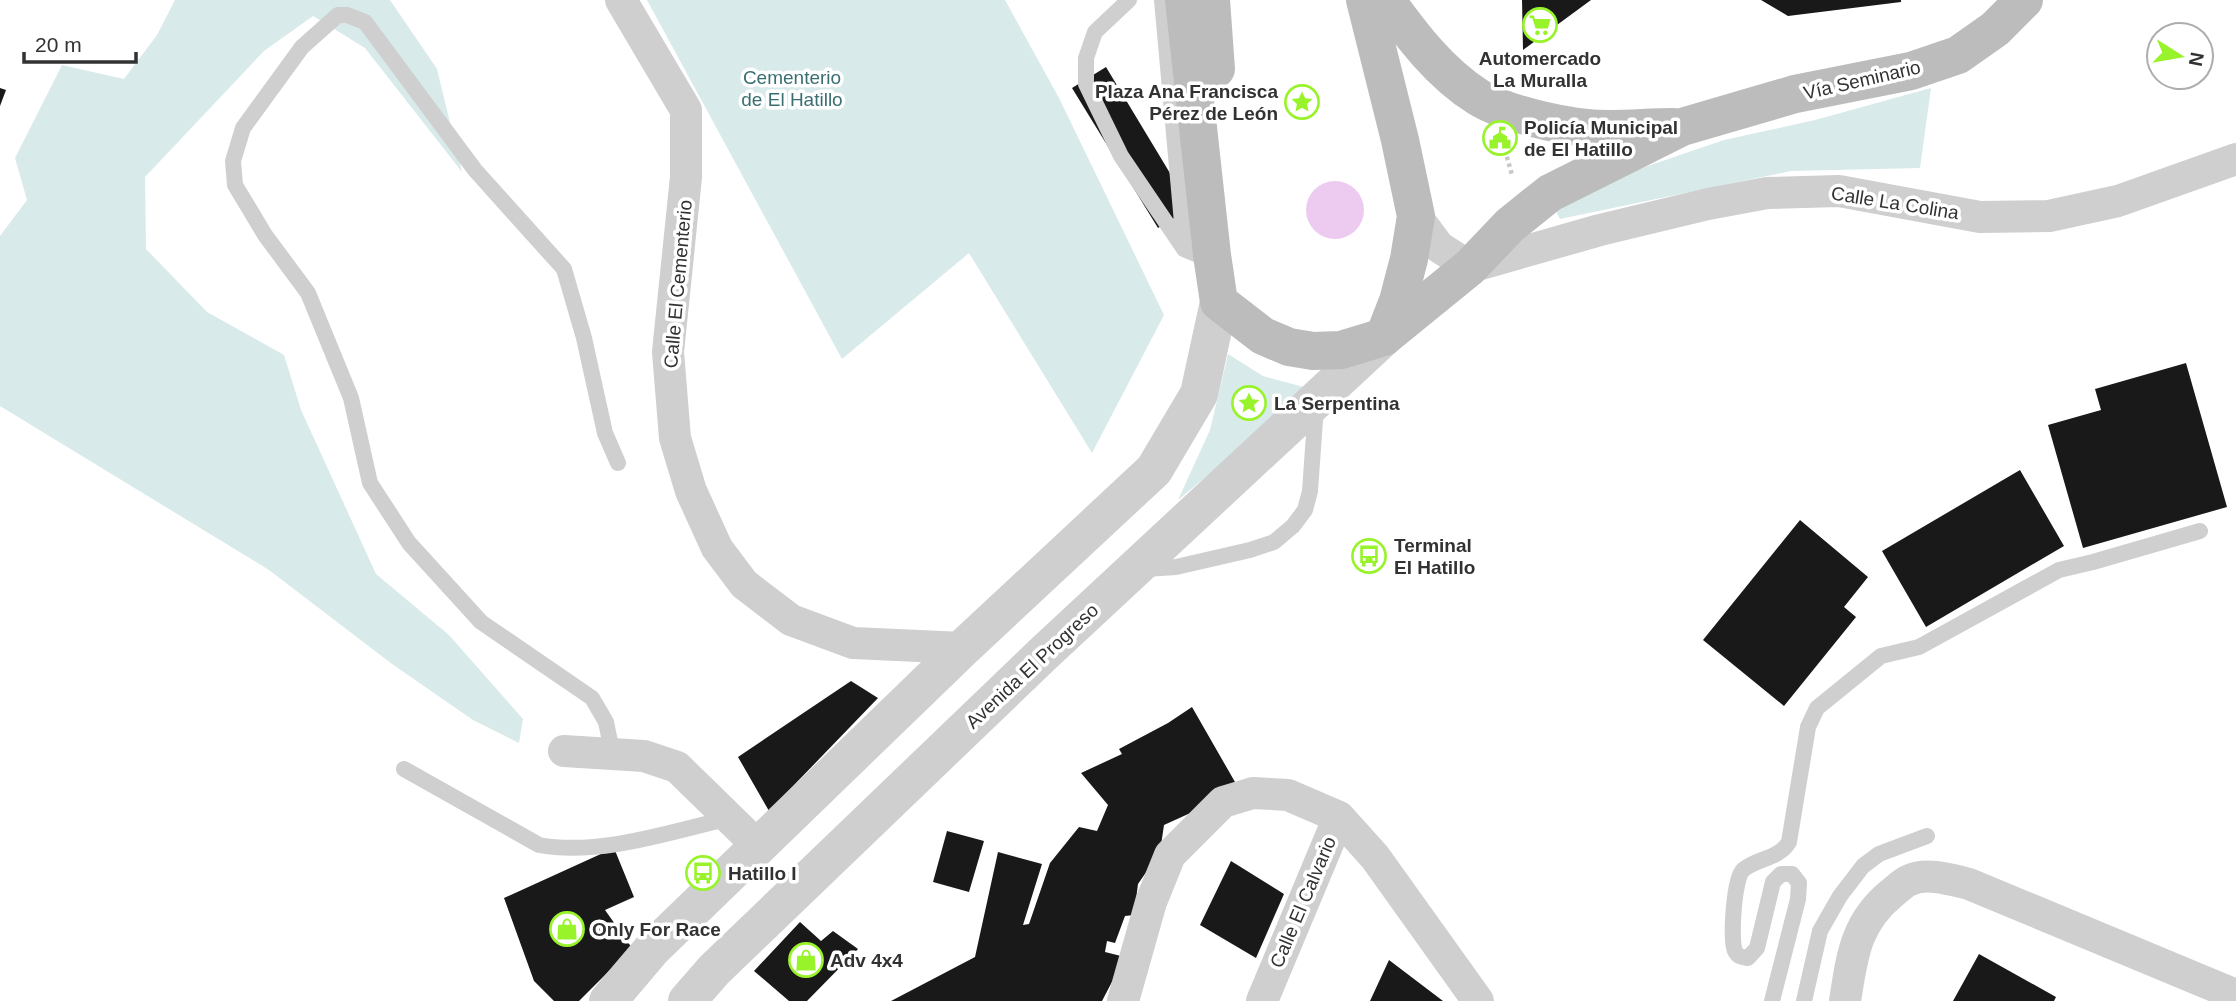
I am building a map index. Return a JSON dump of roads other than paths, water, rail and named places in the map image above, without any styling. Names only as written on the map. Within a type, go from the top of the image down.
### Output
[{"type":"main road","points":[[1184,0],[1198,252],[1219,302],[1263,336],[1289,347],[1313,351],[1341,350],[1384,337],[1470,267],[1510,225],[1550,193],[1589,148]]},
{"type":"main road","points":[[1211,0],[1224,180],[1219,302]]},
{"type":"main road","name":"Vía Seminario","points":[[1386,3],[1433,60],[1481,99],[1545,120],[1589,148],[1682,127],[1795,94],[1911,71],[1958,55],[1995,29],[2024,0]]},
{"type":"main road","points":[[1384,337],[1398,301],[1416,216],[1400,140],[1386,3]]},
{"type":"street","name":"Calle El Cementerio","points":[[621,0],[686,110],[686,177],[668,352],[675,438],[691,491],[717,548],[744,584],[791,620],[853,643],[963,648]]},
{"type":"street","name":"Calle La Colina","points":[[1470,267],[1600,230],[1767,193],[1839,191],[1980,217],[2049,216],[2118,201],[2236,159]]},
{"type":"street","points":[[1416,216],[1439,247],[1470,267]]},
{"type":"street","points":[[608,1001],[653,948],[963,648],[1154,470],[1199,394],[1219,302]]},
{"type":"street","name":"Avenida El Progreso","points":[[687,1001],[734,951],[1042,655],[1384,337]]},
{"type":"street","points":[[564,751],[644,756],[677,766],[759,847]]},
{"type":"street","name":"Calle El Calvario","points":[[1123,1001],[1151,902],[1170,855],[1223,802],[1252,793],[1288,795],[1339,817],[1262,1001]]},
{"type":"street","points":[[1339,817],[1375,857],[1478,1001]]},
{"type":"street","points":[[1845,1001],[1854,947],[1869,916],[1910,880],[1939,876],[1969,884],[2236,995]]},
{"type":"lane","points":[[1129,0],[1095,32],[1086,58],[1086,84],[1121,156],[1198,252]]},
{"type":"lane","points":[[1162,0],[1198,252]]},
{"type":"lane","points":[[613,756],[606,722],[592,698],[481,622],[410,543],[370,484],[351,398],[308,293],[265,235],[235,185],[233,161],[243,128],[302,47],[338,15],[347,15],[365,22],[475,170],[564,269],[584,338],[605,433],[618,463]]},
{"type":"lane","points":[[1136,569],[1176,568],[1250,550],[1274,542],[1293,526],[1305,510],[1310,491],[1316,401]]},
{"type":"lane","points":[[1772,1001],[1798,899],[1799,883],[1792,874],[1781,874],[1773,882],[1757,948],[1748,958],[1738,956],[1733,946],[1738,876],[1745,869],[1780,852],[1789,842],[1808,727],[1816,708],[1881,656],[1919,647],[2059,570],[2200,531]]},
{"type":"lane","points":[[404,769],[539,845],[563,849],[589,848],[628,841],[730,818]]},
{"type":"lane","points":[[1804,1001],[1820,931],[1840,896],[1864,866],[1879,854],[1927,836]]},
{"type":"lane","points":[[1901,844],[1910,880]]},
{"type":"place","name":"Automercado La Muralla","points":[[1540,25]]},
{"type":"place","name":"Plaza Ana Francisca Pérez de León","points":[[1302,102]]},
{"type":"place","name":"Policía Municipal de El Hatillo","points":[[1500,138]]},
{"type":"place","name":"La Serpentina","points":[[1249,403]]},
{"type":"place","name":"Terminal El Hatillo","points":[[1369,556]]},
{"type":"place","name":"Hatillo I","points":[[703,873]]},
{"type":"place","name":"Only For Race","points":[[567,929]]},
{"type":"place","name":"Adv 4x4","points":[[806,960]]},
{"type":"park label","name":"Cementerio de El Hatillo","points":[[792,88]]}]
